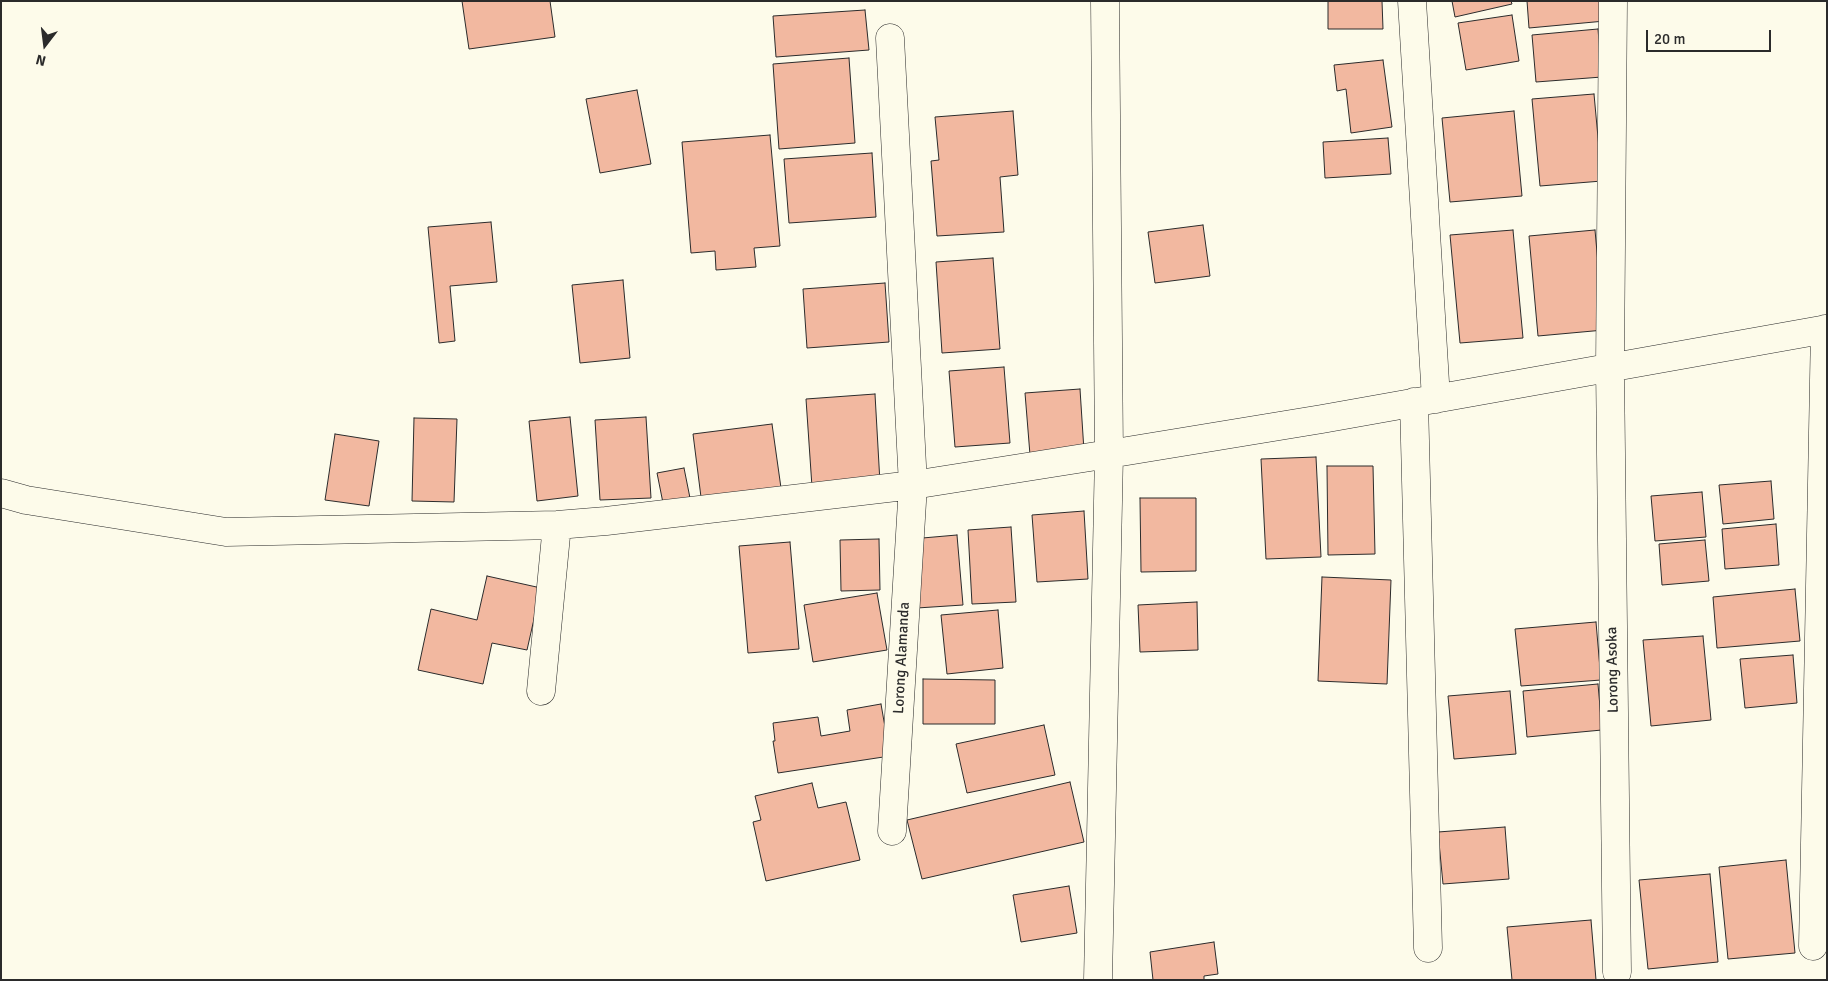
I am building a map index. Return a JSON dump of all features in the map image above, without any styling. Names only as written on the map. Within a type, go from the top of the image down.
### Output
[{"type":"street","points":[[1098,980],[1109,454],[1105,1]]},
{"type":"street","points":[[1412,1],[1425,401],[1428,948]]},
{"type":"street","name":"Lorong Asoka","points":[[1613,1],[1610,368],[1617,972]]},
{"type":"street","name":"Lorong Alamanda","points":[[890,38],[913,485],[892,831]]},
{"type":"street","points":[[1,493],[26,500],[226,532],[557,525],[606,521],[913,485],[1425,401],[1826,329],[1813,946]]},
{"type":"street","points":[[541,691],[557,525]]},
{"type":"building","points":[[462,1],[550,1],[555,37],[469,49]]},
{"type":"building","points":[[1328,1],[1382,1],[1383,29],[1328,29]]},
{"type":"building","points":[[1452,1],[1511,1],[1512,4],[1455,17]]},
{"type":"building","points":[[1527,1],[1603,1],[1605,21],[1529,28]]},
{"type":"building","points":[[865,10],[869,50],[776,57],[773,16]]},
{"type":"building","points":[[1512,15],[1519,61],[1466,70],[1458,23]]},
{"type":"building","points":[[1598,29],[1602,77],[1536,82],[1532,35]]},
{"type":"building","points":[[849,58],[855,143],[779,149],[773,64]]},
{"type":"building","points":[[1383,60],[1392,127],[1351,133],[1346,89],[1337,91],[1334,65]]},
{"type":"building","points":[[637,90],[651,164],[600,173],[586,99]]},
{"type":"building","points":[[1594,94],[1602,181],[1540,186],[1532,99]]},
{"type":"building","points":[[1013,111],[1018,175],[1000,177],[1004,232],[937,236],[931,161],[939,160],[935,117]]},
{"type":"building","points":[[1514,111],[1522,196],[1450,202],[1442,118]]},
{"type":"building","points":[[770,135],[780,246],[754,248],[756,267],[716,270],[715,251],[691,253],[682,142]]},
{"type":"building","points":[[1388,138],[1391,174],[1325,178],[1323,142]]},
{"type":"building","points":[[872,153],[876,217],[789,223],[784,159]]},
{"type":"building","points":[[491,222],[497,282],[450,286],[455,341],[439,343],[428,227]]},
{"type":"building","points":[[1203,225],[1210,276],[1155,283],[1148,232]]},
{"type":"building","points":[[1513,230],[1523,338],[1460,343],[1450,235]]},
{"type":"building","points":[[1595,230],[1604,330],[1538,336],[1529,236]]},
{"type":"building","points":[[993,258],[1000,349],[942,353],[936,262]]},
{"type":"building","points":[[623,280],[630,358],[580,363],[572,285]]},
{"type":"building","points":[[885,283],[889,342],[807,348],[803,289]]},
{"type":"building","points":[[1004,367],[1010,443],[955,447],[949,371]]},
{"type":"building","points":[[1080,389],[1084,451],[1030,455],[1025,393]]},
{"type":"building","points":[[875,394],[880,483],[812,487],[806,399]]},
{"type":"building","points":[[570,417],[578,496],[537,501],[529,421]]},
{"type":"building","points":[[646,417],[651,498],[600,500],[595,420]]},
{"type":"building","points":[[414,418],[457,419],[454,502],[412,501]]},
{"type":"building","points":[[772,424],[782,495],[702,505],[693,434]]},
{"type":"building","points":[[335,434],[379,441],[369,506],[325,500]]},
{"type":"building","points":[[1316,457],[1321,557],[1266,559],[1261,459]]},
{"type":"building","points":[[1327,466],[1373,466],[1375,554],[1328,555]]},
{"type":"building","points":[[684,468],[691,503],[664,508],[657,473]]},
{"type":"building","points":[[1771,481],[1774,519],[1723,524],[1719,485]]},
{"type":"building","points":[[1702,492],[1706,537],[1655,541],[1651,496]]},
{"type":"building","points":[[1140,498],[1196,498],[1196,571],[1141,572]]},
{"type":"building","points":[[1084,511],[1088,579],[1037,582],[1032,515]]},
{"type":"building","points":[[1776,524],[1779,565],[1725,569],[1722,529]]},
{"type":"building","points":[[1011,527],[1016,602],[972,604],[968,530]]},
{"type":"building","points":[[957,535],[963,605],[917,608],[911,539]]},
{"type":"building","points":[[879,539],[880,590],[841,591],[840,540]]},
{"type":"building","points":[[1705,540],[1709,581],[1662,585],[1659,544]]},
{"type":"building","points":[[790,542],[799,649],[748,653],[739,546]]},
{"type":"building","points":[[487,576],[541,588],[527,650],[492,643],[483,684],[418,670],[431,609],[477,620]]},
{"type":"building","points":[[1322,577],[1391,580],[1387,684],[1318,681]]},
{"type":"building","points":[[1795,589],[1800,641],[1717,648],[1713,597]]},
{"type":"building","points":[[877,593],[887,650],[813,662],[804,605]]},
{"type":"building","points":[[1197,602],[1198,650],[1140,652],[1138,605]]},
{"type":"building","points":[[998,610],[1003,668],[947,674],[941,615]]},
{"type":"building","points":[[1596,622],[1601,680],[1521,686],[1515,629]]},
{"type":"building","points":[[1703,636],[1711,720],[1651,726],[1643,640]]},
{"type":"building","points":[[1793,655],[1797,703],[1745,708],[1740,659]]},
{"type":"building","points":[[923,679],[995,680],[995,724],[923,724]]},
{"type":"building","points":[[1598,684],[1602,730],[1527,737],[1523,691]]},
{"type":"building","points":[[1510,691],[1516,754],[1454,759],[1448,696]]},
{"type":"building","points":[[881,704],[890,756],[778,773],[773,741],[775,741],[773,723],[818,717],[821,736],[850,731],[847,710]]},
{"type":"building","points":[[1044,725],[1055,775],[967,793],[956,744]]},
{"type":"building","points":[[1070,782],[1084,842],[922,879],[907,820]]},
{"type":"building","points":[[812,783],[818,808],[846,802],[860,860],[766,881],[753,822],[761,820],[755,796]]},
{"type":"building","points":[[1505,827],[1509,879],[1443,884],[1438,832]]},
{"type":"building","points":[[1786,860],[1795,953],[1728,959],[1719,867]]},
{"type":"building","points":[[1710,874],[1718,962],[1648,969],[1639,880]]},
{"type":"building","points":[[1069,886],[1077,933],[1021,942],[1013,895]]},
{"type":"building","points":[[1591,920],[1596,980],[1512,980],[1507,927]]},
{"type":"building","points":[[1214,942],[1218,974],[1204,976],[1204,980],[1153,980],[1150,952]]}]
